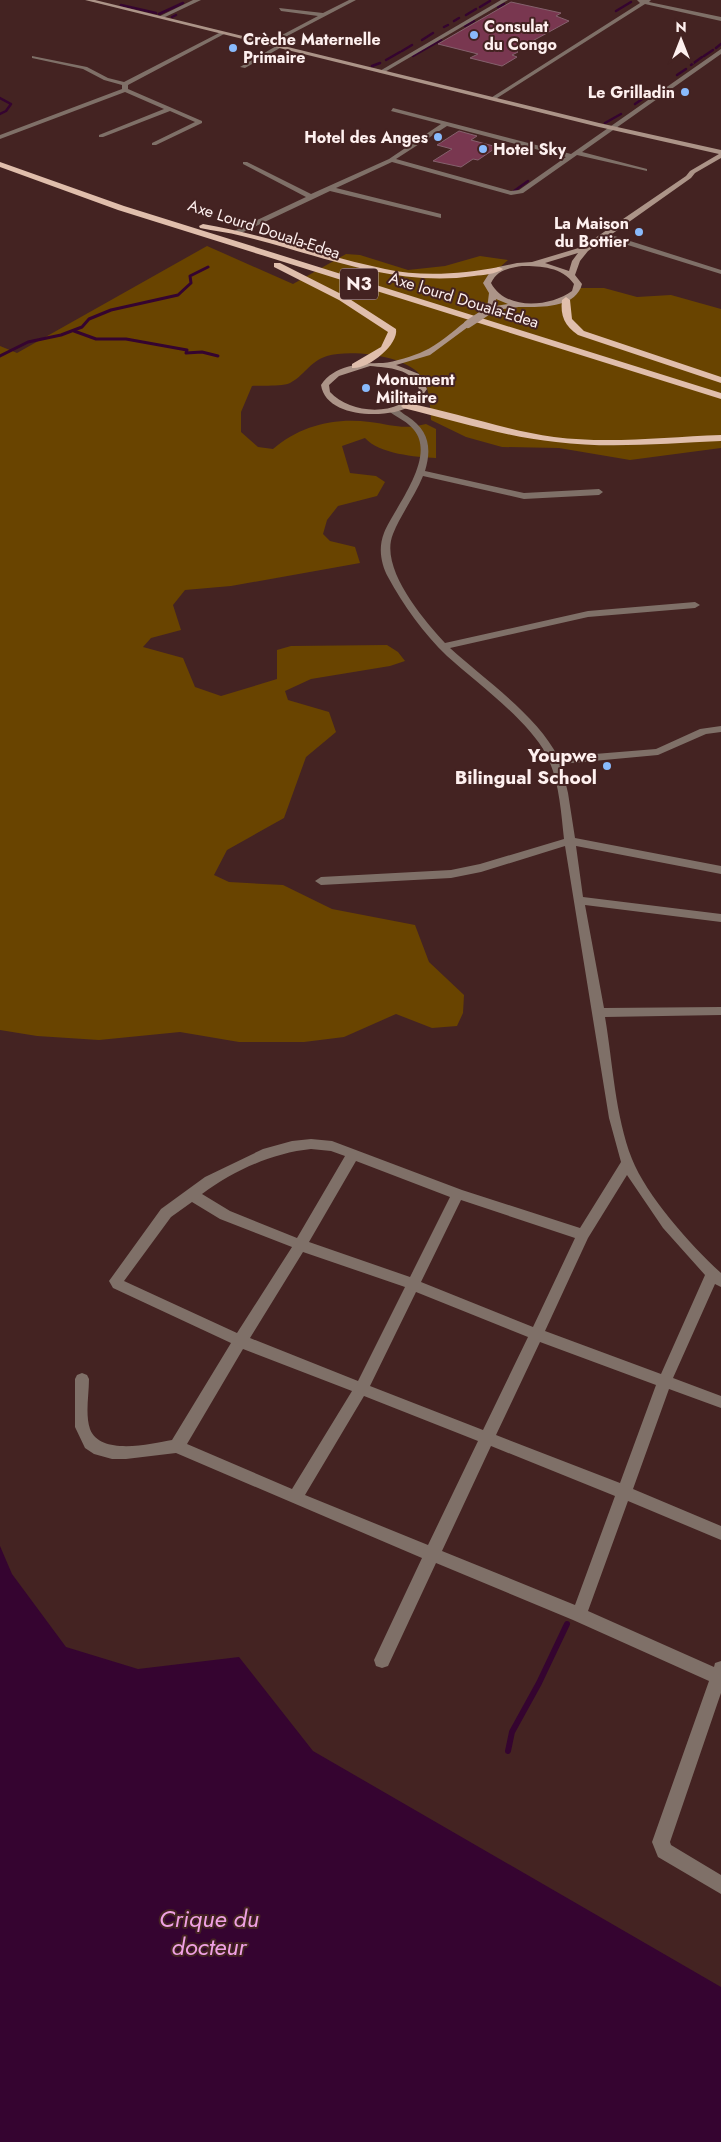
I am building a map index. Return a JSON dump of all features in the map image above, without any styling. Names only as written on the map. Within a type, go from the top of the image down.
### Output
[{"type":"highway","name":"Axe Lourd Douala-Edea","points":[[0,156],[130,203],[721,386]]},
{"type":"highway","name":"Axe lourd Douala-Edea","points":[[0,164],[121,208],[721,396]]},
{"type":"highway","points":[[203,226],[236,232],[385,272],[408,276],[451,278],[499,269]]},
{"type":"highway","points":[[193,231],[275,264],[342,298],[393,332],[391,343],[383,350],[355,366]]},
{"type":"highway","points":[[566,300],[568,323],[581,333],[721,380]]},
{"type":"highway","points":[[406,406],[433,411],[507,431],[566,441],[636,442],[721,438]]},
{"type":"main road","points":[[88,0],[599,125],[721,157]]},
{"type":"main road","points":[[611,128],[696,154],[721,157]]},
{"type":"main road","points":[[696,154],[698,169]]},
{"type":"main road","points":[[689,177],[698,169],[721,157]]},
{"type":"main road","points":[[572,275],[576,261],[585,249],[721,157]]},
{"type":"main road","points":[[491,309],[492,294],[487,283],[489,277],[499,269],[533,264],[585,249]]},
{"type":"main road","points":[[386,365],[427,353],[491,309],[521,304],[538,305],[566,300],[578,288],[578,284],[572,275],[561,270],[533,264]]},
{"type":"main road","points":[[492,294],[521,304]]},
{"type":"main road","points":[[418,377],[405,369],[386,365],[355,366],[336,373],[326,384],[326,392],[332,400],[359,411],[393,410],[406,406],[420,396],[423,389],[418,377],[418,369],[427,353]]},
{"type":"street","points":[[161,17],[198,0]]},
{"type":"street","points":[[268,44],[353,0]]},
{"type":"street","points":[[381,72],[504,0]]},
{"type":"street","points":[[634,0],[646,1],[721,19]]},
{"type":"street","points":[[492,99],[646,1]]},
{"type":"street","points":[[280,9],[324,15]]},
{"type":"street","points":[[0,137],[125,87],[223,33]]},
{"type":"street","points":[[243,67],[278,47]]},
{"type":"street","points":[[391,160],[511,193],[525,190],[573,154],[721,51]]},
{"type":"street","points":[[34,57],[85,68],[200,124],[154,144]]},
{"type":"street","points":[[101,136],[170,109]]},
{"type":"street","points":[[393,110],[645,170]]},
{"type":"street","points":[[236,232],[391,160],[446,124]]},
{"type":"street","points":[[245,163],[310,197]]},
{"type":"street","points":[[331,189],[438,216]]},
{"type":"street","points":[[605,235],[721,272]]},
{"type":"street","points":[[393,410],[416,426],[423,436],[424,467],[388,534],[385,544],[385,560],[397,584],[427,627],[444,646],[531,728],[555,761],[566,804],[578,900],[599,1013],[617,1130],[627,1163],[667,1222],[716,1277],[665,1381],[579,1615]]},
{"type":"street","points":[[420,473],[524,496],[599,492]]},
{"type":"street","points":[[444,646],[588,614],[695,605]]},
{"type":"street","points":[[555,761],[658,752],[704,731],[721,729]]},
{"type":"street","points":[[322,881],[451,874],[481,868],[570,841],[721,870]]},
{"type":"street","points":[[578,900],[721,918]]},
{"type":"street","points":[[599,1013],[721,1011]]},
{"type":"street","points":[[584,1235],[458,1194],[332,1146],[311,1144],[292,1146],[268,1152],[190,1194],[166,1213],[116,1281],[118,1284],[240,1340],[488,1440],[624,1492],[721,1533]]},
{"type":"street","points":[[180,1446],[180,1442],[240,1340],[272,1293],[353,1155]]},
{"type":"street","points":[[382,1660],[584,1235],[627,1163]]},
{"type":"street","points":[[190,1194],[225,1215],[721,1402]]},
{"type":"street","points":[[295,1498],[361,1389],[458,1194]]},
{"type":"street","points":[[82,1379],[81,1417],[84,1435],[93,1446],[115,1453],[180,1446],[295,1498],[432,1553],[720,1674],[661,1842],[664,1851],[721,1885]]},
{"type":"shaded area","points":[[207,246],[293,284],[346,254],[360,255],[408,270],[445,266],[480,256],[508,260],[489,277],[492,294],[521,304],[553,304],[578,288],[604,288],[637,297],[671,295],[721,309],[721,448],[630,460],[559,448],[502,447],[466,437],[431,420],[428,391],[421,376],[414,369],[391,359],[363,354],[349,353],[327,356],[311,365],[290,383],[252,386],[241,412],[241,432],[258,447],[273,449],[294,434],[331,422],[357,421],[404,427],[426,424],[436,429],[436,458],[388,451],[379,448],[365,438],[342,446],[350,473],[376,476],[385,482],[377,496],[338,506],[327,520],[323,534],[330,541],[355,547],[360,563],[231,586],[185,590],[173,605],[181,630],[151,638],[143,647],[183,658],[195,687],[221,696],[277,679],[277,650],[291,646],[387,645],[398,652],[405,661],[390,666],[311,679],[285,691],[288,700],[329,712],[336,732],[306,757],[284,818],[227,850],[214,875],[229,882],[283,885],[332,909],[415,925],[429,962],[464,995],[463,1013],[457,1026],[432,1028],[396,1014],[344,1037],[304,1042],[239,1042],[180,1032],[99,1040],[37,1036],[0,1030],[0,346],[17,353]]},
{"type":"water","name":"Crique du docteur","points":[[0,1546],[12,1574],[66,1647],[138,1669],[239,1657],[313,1751],[721,1987],[721,2142],[0,2142]]},
{"type":"building","name":"Consulat du Congo","points":[[511,2],[561,13],[556,16],[569,21],[516,50],[518,52],[512,55],[517,57],[502,66],[470,58],[478,54],[438,44]]},
{"type":"building","name":"Hotel Sky","points":[[459,131],[477,136],[471,140],[497,147],[478,160],[473,159],[461,167],[433,161],[452,149],[437,145]]},
{"type":"waterway","points":[[480,7],[490,1]]},
{"type":"waterway","points":[[616,11],[631,2]]},
{"type":"waterway","points":[[159,14],[183,3]]},
{"type":"waterway","points":[[498,7],[504,4]]},
{"type":"waterway","points":[[121,5],[156,13]]},
{"type":"waterway","points":[[466,15],[476,9]]},
{"type":"waterway","points":[[172,17],[176,15]]},
{"type":"waterway","points":[[454,21],[459,18]]},
{"type":"waterway","points":[[465,26],[474,21]]},
{"type":"waterway","points":[[444,27],[448,25]]},
{"type":"waterway","points":[[422,40],[433,33]]},
{"type":"waterway","points":[[413,56],[441,40]]},
{"type":"waterway","points":[[716,48],[721,44]]},
{"type":"waterway","points":[[402,51],[412,45]]},
{"type":"waterway","points":[[704,56],[713,50]]},
{"type":"waterway","points":[[386,60],[400,52]]},
{"type":"waterway","points":[[691,65],[702,57]]},
{"type":"waterway","points":[[372,66],[380,63]]},
{"type":"waterway","points":[[677,75],[686,69]]},
{"type":"waterway","points":[[635,104],[657,89]]},
{"type":"waterway","points":[[0,98],[11,104],[6,111],[0,114]]},
{"type":"waterway","points":[[605,123],[621,114]]},
{"type":"waterway","points":[[514,191],[528,181]]},
{"type":"waterway","points":[[0,356],[28,342],[61,335],[82,327],[89,319],[111,310],[178,295],[191,283],[190,276],[208,267]]},
{"type":"waterway","points":[[74,331],[96,339],[126,339],[187,350],[186,353],[202,352],[218,356]]},
{"type":"waterway","points":[[508,1751],[512,1732],[539,1683],[567,1624]]},
{"type":"place","name":"Consulat du Congo","points":[[474,35]]},
{"type":"place","name":"Crèche Maternelle Primaire","points":[[233,48]]},
{"type":"place","name":"Le Grilladin","points":[[685,92]]},
{"type":"place","name":"Hotel des Anges","points":[[438,137]]},
{"type":"place","name":"Hotel Sky","points":[[483,149]]},
{"type":"place","name":"La Maison du Bottier","points":[[639,232]]},
{"type":"place","name":"Monument Militaire","points":[[366,388]]},
{"type":"place","name":"Youpwe Bilingual School","points":[[607,766]]}]
